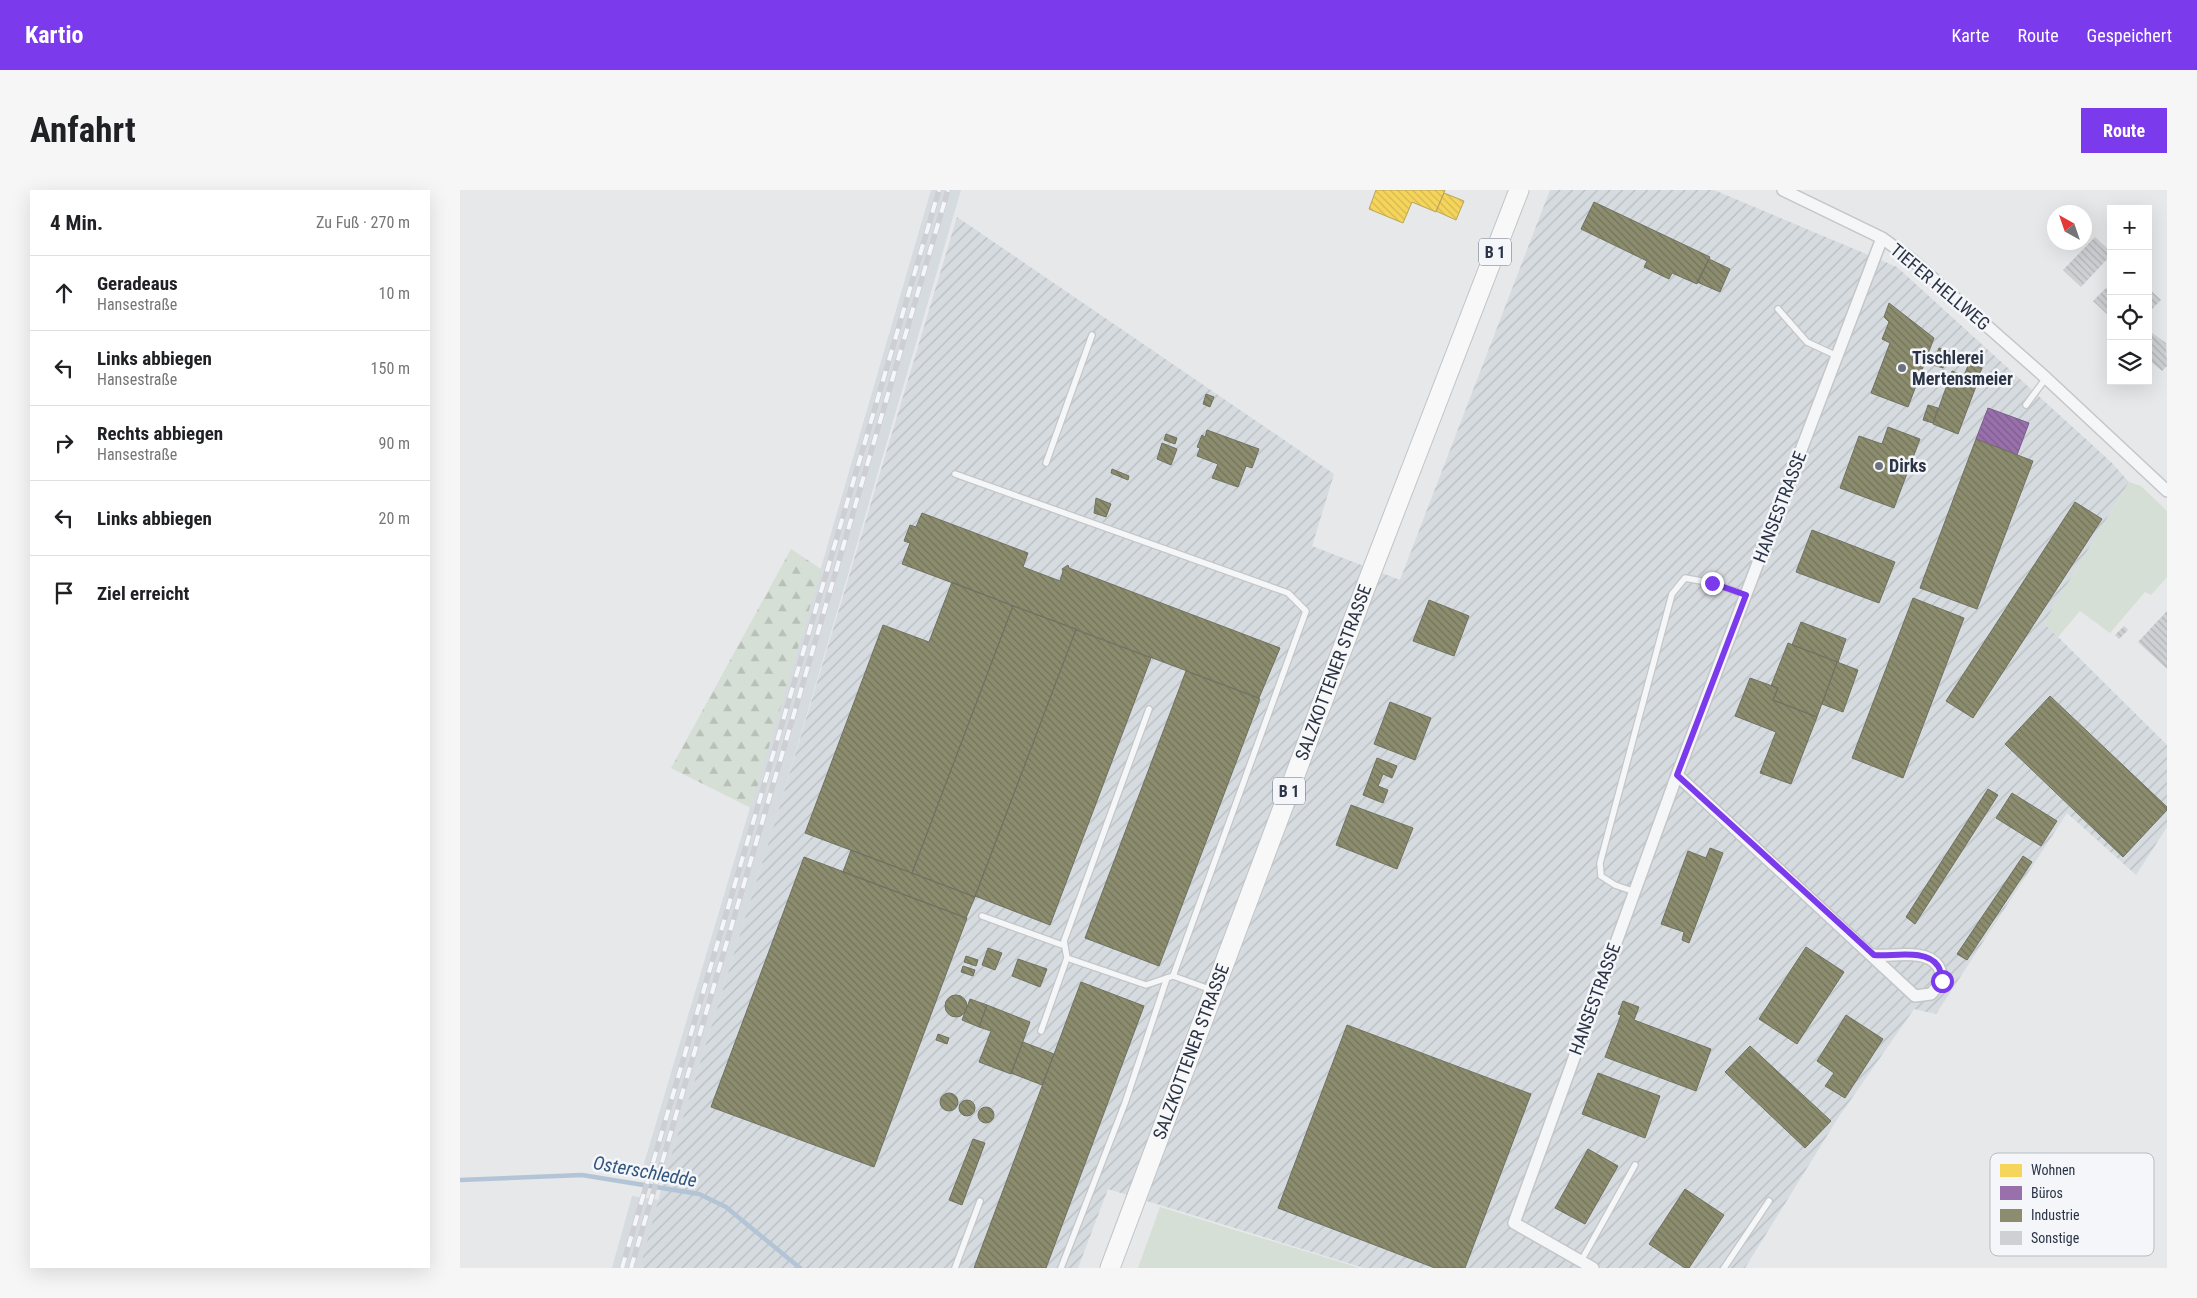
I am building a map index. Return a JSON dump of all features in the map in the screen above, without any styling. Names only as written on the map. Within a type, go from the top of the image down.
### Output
[{"type":"main road","name":"SALZKOTTENER STRASSE","points":[[1110,1268],[1519,190]]},
{"type":"street","name":"TIEFER HELLWEG","points":[[1783,190],[1882,238],[1911,259],[2046,378],[2167,491]]},
{"type":"street","name":"HANSESTRASSE","points":[[1581,1261],[1514,1223],[1677,775],[1882,238]]},
{"type":"street","points":[[1677,775],[1874,955],[1901,985],[1915,996],[1931,994],[1942,981],[1939,966],[1930,958],[1919,955],[1874,955]]},
{"type":"street","points":[[1581,1261],[1593,1268]]},
{"type":"lane","points":[[1778,309],[1807,342],[1837,356]]},
{"type":"lane","points":[[1046,463],[1092,335]]},
{"type":"lane","points":[[2026,405],[2046,378]]},
{"type":"lane","points":[[955,474],[1288,593],[1306,611],[1124,1102],[1060,1268]]},
{"type":"lane","points":[[1635,892],[1615,886],[1601,876],[1600,862],[1672,594],[1685,578],[1712,583],[1746,595]]},
{"type":"lane","points":[[1042,1031],[1066,958],[1064,941],[1149,709]]},
{"type":"lane","points":[[982,916],[1065,946]]},
{"type":"lane","points":[[1066,958],[1146,984],[1170,977],[1214,991]]},
{"type":"lane","points":[[1581,1261],[1634,1165]]},
{"type":"lane","points":[[955,1268],[980,1201]]},
{"type":"lane","points":[[1724,1268],[1769,1201]]},
{"type":"shaded area","points":[[931,190],[961,190],[779,809],[664,1179],[640,1177],[800,640]]},
{"type":"shaded area","points":[[1550,190],[1714,190],[1897,267],[2111,462],[2129,482],[2044,623],[2167,745],[2167,827],[2136,875],[2067,813],[1936,1014],[1914,1009],[1838,1118],[1745,1268],[1364,1268],[1108,1189],[1078,1268],[640,1268],[664,1179],[779,809],[957,217],[1334,474],[1312,546],[1400,580]]},
{"type":"shaded area","points":[[632,1196],[660,1200],[640,1268],[612,1268]]},
{"type":"green space","points":[[2129,482],[2141,486],[2167,511],[2167,577],[2151,595],[2145,592],[2110,633],[2080,611],[2058,637],[2044,623]]},
{"type":"green space","points":[[791,549],[821,569],[751,808],[671,768]]},
{"type":"green space","points":[[1160,1207],[1360,1268],[1138,1268]]},
{"type":"building: Wohnen","points":[[1376,190],[1445,190],[1436,212],[1412,202],[1403,223],[1369,209]]},
{"type":"building: Wohnen","points":[[1444,193],[1464,201],[1456,220],[1436,211]]},
{"type":"building: Büros","points":[[1988,408],[2029,423],[2017,455],[1976,439]]},
{"type":"building: Industrie","points":[[1594,202],[1710,257],[1697,284],[1672,273],[1669,279],[1644,267],[1647,261],[1581,229]]},
{"type":"building: Industrie","points":[[1709,259],[1730,269],[1720,292],[1697,282]]},
{"type":"building: Industrie","name":"Tischlerei Mertensmeier","points":[[1889,303],[1934,338],[1908,407],[1871,393],[1890,343],[1882,339],[1889,322],[1884,317]]},
{"type":"building: Industrie","points":[[1939,348],[1949,351],[1943,368],[1933,365]]},
{"type":"building: Industrie","points":[[1969,363],[1982,368],[1977,381],[1964,376]]},
{"type":"building: Industrie","points":[[1952,371],[1978,381],[1958,434],[1933,424]]},
{"type":"building: Industrie","points":[[1206,394],[1214,397],[1210,407],[1203,404]]},
{"type":"building: Industrie","points":[[1928,405],[1938,408],[1933,423],[1923,420]]},
{"type":"building: Industrie","name":"Dirks","points":[[1888,427],[1920,439],[1894,508],[1840,488],[1859,436],[1882,444]]},
{"type":"building: Industrie","points":[[1207,430],[1259,449],[1252,468],[1246,466],[1238,487],[1212,478],[1218,464],[1197,456],[1200,448],[1197,447],[1202,435],[1205,437]]},
{"type":"building: Industrie","points":[[1166,434],[1177,438],[1175,444],[1164,440]]},
{"type":"building: Industrie","points":[[1976,439],[2033,461],[1977,609],[1920,588]]},
{"type":"building: Industrie","points":[[1162,443],[1177,449],[1171,465],[1157,459]]},
{"type":"building: Industrie","points":[[1112,469],[1129,476],[1128,480],[1111,473]]},
{"type":"building: Industrie","points":[[1096,498],[1111,504],[1106,517],[1094,513]]},
{"type":"building: Industrie","points":[[2075,502],[2102,519],[1973,718],[1946,701]]},
{"type":"building: Industrie","points":[[922,513],[1028,553],[1023,567],[1060,581],[1062,569],[1068,565],[1069,568],[1280,648],[1259,698],[902,564],[910,543],[904,541],[910,525],[916,527]]},
{"type":"building: Industrie","points":[[1812,530],[1895,562],[1879,603],[1796,572]]},
{"type":"building: Industrie","points":[[952,582],[1013,606],[912,873],[805,833],[883,625],[929,642]]},
{"type":"building: Industrie","points":[[1913,598],[1964,618],[1903,778],[1852,758]]},
{"type":"building: Industrie","points":[[1429,600],[1469,616],[1454,656],[1413,641]]},
{"type":"building: Industrie","points":[[1013,606],[1076,629],[975,897],[912,873]]},
{"type":"building: Industrie","points":[[1801,622],[1846,639],[1838,662],[1792,645]]},
{"type":"building: Industrie","points":[[1076,630],[1151,658],[1050,925],[975,896]]},
{"type":"building: Industrie","points":[[1788,643],[1837,662],[1817,717],[1773,700],[1778,688],[1771,686]]},
{"type":"building: Industrie","points":[[1837,662],[1858,670],[1843,712],[1822,704]]},
{"type":"building: Industrie","points":[[1186,671],[1260,699],[1159,966],[1085,938]]},
{"type":"building: Industrie","points":[[1750,678],[1778,688],[1773,700],[1817,717],[1791,784],[1760,773],[1776,732],[1735,716]]},
{"type":"building: Industrie","points":[[2050,696],[2167,807],[2167,810],[2123,857],[2005,744]]},
{"type":"building: Industrie","points":[[1390,702],[1431,718],[1415,760],[1374,744]]},
{"type":"building: Industrie","points":[[1377,758],[1397,766],[1392,778],[1383,774],[1378,786],[1388,790],[1383,803],[1363,795]]},
{"type":"building: Industrie","points":[[1988,789],[1998,795],[1915,924],[1906,917]]},
{"type":"building: Industrie","points":[[2012,793],[2057,821],[2041,846],[1996,818]]},
{"type":"building: Industrie","points":[[1351,805],[1413,828],[1397,869],[1336,845]]},
{"type":"building: Industrie","points":[[1710,848],[1723,853],[1689,943],[1682,940],[1684,932],[1661,924],[1688,851],[1706,858]]},
{"type":"building: Industrie","points":[[851,850],[975,897],[966,918],[843,872]]},
{"type":"building: Industrie","points":[[2023,856],[2032,862],[1967,960],[1957,954]]},
{"type":"building: Industrie","points":[[804,857],[967,918],[874,1167],[711,1107]]},
{"type":"building: Industrie","points":[[1806,947],[1844,972],[1797,1044],[1759,1019]]},
{"type":"building: Industrie","points":[[988,948],[1002,953],[995,970],[982,965]]},
{"type":"building: Industrie","points":[[966,956],[978,960],[976,966],[964,962]]},
{"type":"building: Industrie","points":[[1018,959],[1047,969],[1040,987],[1012,976]]},
{"type":"building: Industrie","points":[[963,966],[975,970],[973,976],[961,972]]},
{"type":"building: Industrie","points":[[1081,982],[1144,1006],[1046,1268],[974,1268]]},
{"type":"building: Industrie","points":[[956,995],[964,998],[967,1006],[964,1014],[956,1017],[948,1014],[945,1006],[948,998]]},
{"type":"building: Industrie","points":[[970,999],[987,1005],[979,1027],[962,1020]]},
{"type":"building: Industrie","points":[[1623,1001],[1639,1007],[1634,1020],[1711,1049],[1696,1091],[1605,1057],[1621,1015],[1618,1014]]},
{"type":"building: Industrie","points":[[987,1005],[1030,1022],[1011,1074],[979,1062],[991,1031],[979,1027]]},
{"type":"building: Industrie","points":[[1846,1015],[1883,1039],[1845,1098],[1825,1086],[1834,1073],[1817,1061]]},
{"type":"building: Industrie","points":[[1347,1025],[1531,1094],[1465,1268],[1435,1268],[1278,1208]]},
{"type":"building: Industrie","points":[[938,1034],[949,1038],[947,1044],[936,1040]]},
{"type":"building: Industrie","points":[[1023,1042],[1054,1054],[1042,1085],[1011,1073]]},
{"type":"building: Industrie","points":[[1750,1046],[1831,1121],[1805,1148],[1725,1072]]},
{"type":"building: Industrie","points":[[1598,1073],[1660,1096],[1645,1138],[1582,1114]]},
{"type":"building: Industrie","points":[[949,1093],[955,1096],[958,1102],[955,1108],[949,1111],[943,1108],[940,1102],[943,1096]]},
{"type":"building: Industrie","points":[[967,1100],[973,1102],[975,1108],[973,1114],[967,1116],[961,1114],[959,1108],[961,1102]]},
{"type":"building: Industrie","points":[[983,1107],[989,1107],[994,1112],[992,1121],[983,1123],[978,1118],[978,1112]]},
{"type":"building: Industrie","points":[[973,1139],[985,1143],[962,1205],[949,1200]]},
{"type":"building: Industrie","points":[[1588,1149],[1618,1166],[1585,1224],[1555,1208]]},
{"type":"building: Industrie","points":[[1685,1189],[1724,1215],[1689,1268],[1685,1268],[1649,1244]]},
{"type":"building: Sonstige","points":[[2095,237],[2107,248],[2107,259],[2081,287],[2063,270],[2082,250],[2092,250],[2092,240]]},
{"type":"building: Sonstige","points":[[2107,287],[2107,314],[2093,301]]},
{"type":"building: Sonstige","points":[[2152,292],[2161,300],[2152,309]]},
{"type":"building: Sonstige","points":[[2152,333],[2166,343],[2167,366],[2162,371],[2152,362]]},
{"type":"building: Sonstige","points":[[2167,611],[2167,669],[2138,642]]},
{"type":"building: Sonstige","points":[[2124,626],[2128,630],[2119,639],[2115,635]]},
{"type":"waterway","name":"Osterschledde","points":[[460,1180],[582,1175],[699,1194],[726,1207],[800,1268]]},
{"type":"railway","points":[[622,1268],[939,190]]},
{"type":"railway","points":[[631,1268],[948,190]]},
{"type":"place","name":"Tischlerei Mertensmeier","points":[[1902,368]]},
{"type":"place","name":"Dirks","points":[[1879,466]]},
{"type":"route","points":[[1712,583],[1746,595],[1677,775],[1874,955],[1891,957],[1919,955],[1930,958],[1939,966],[1942,981]]}]
